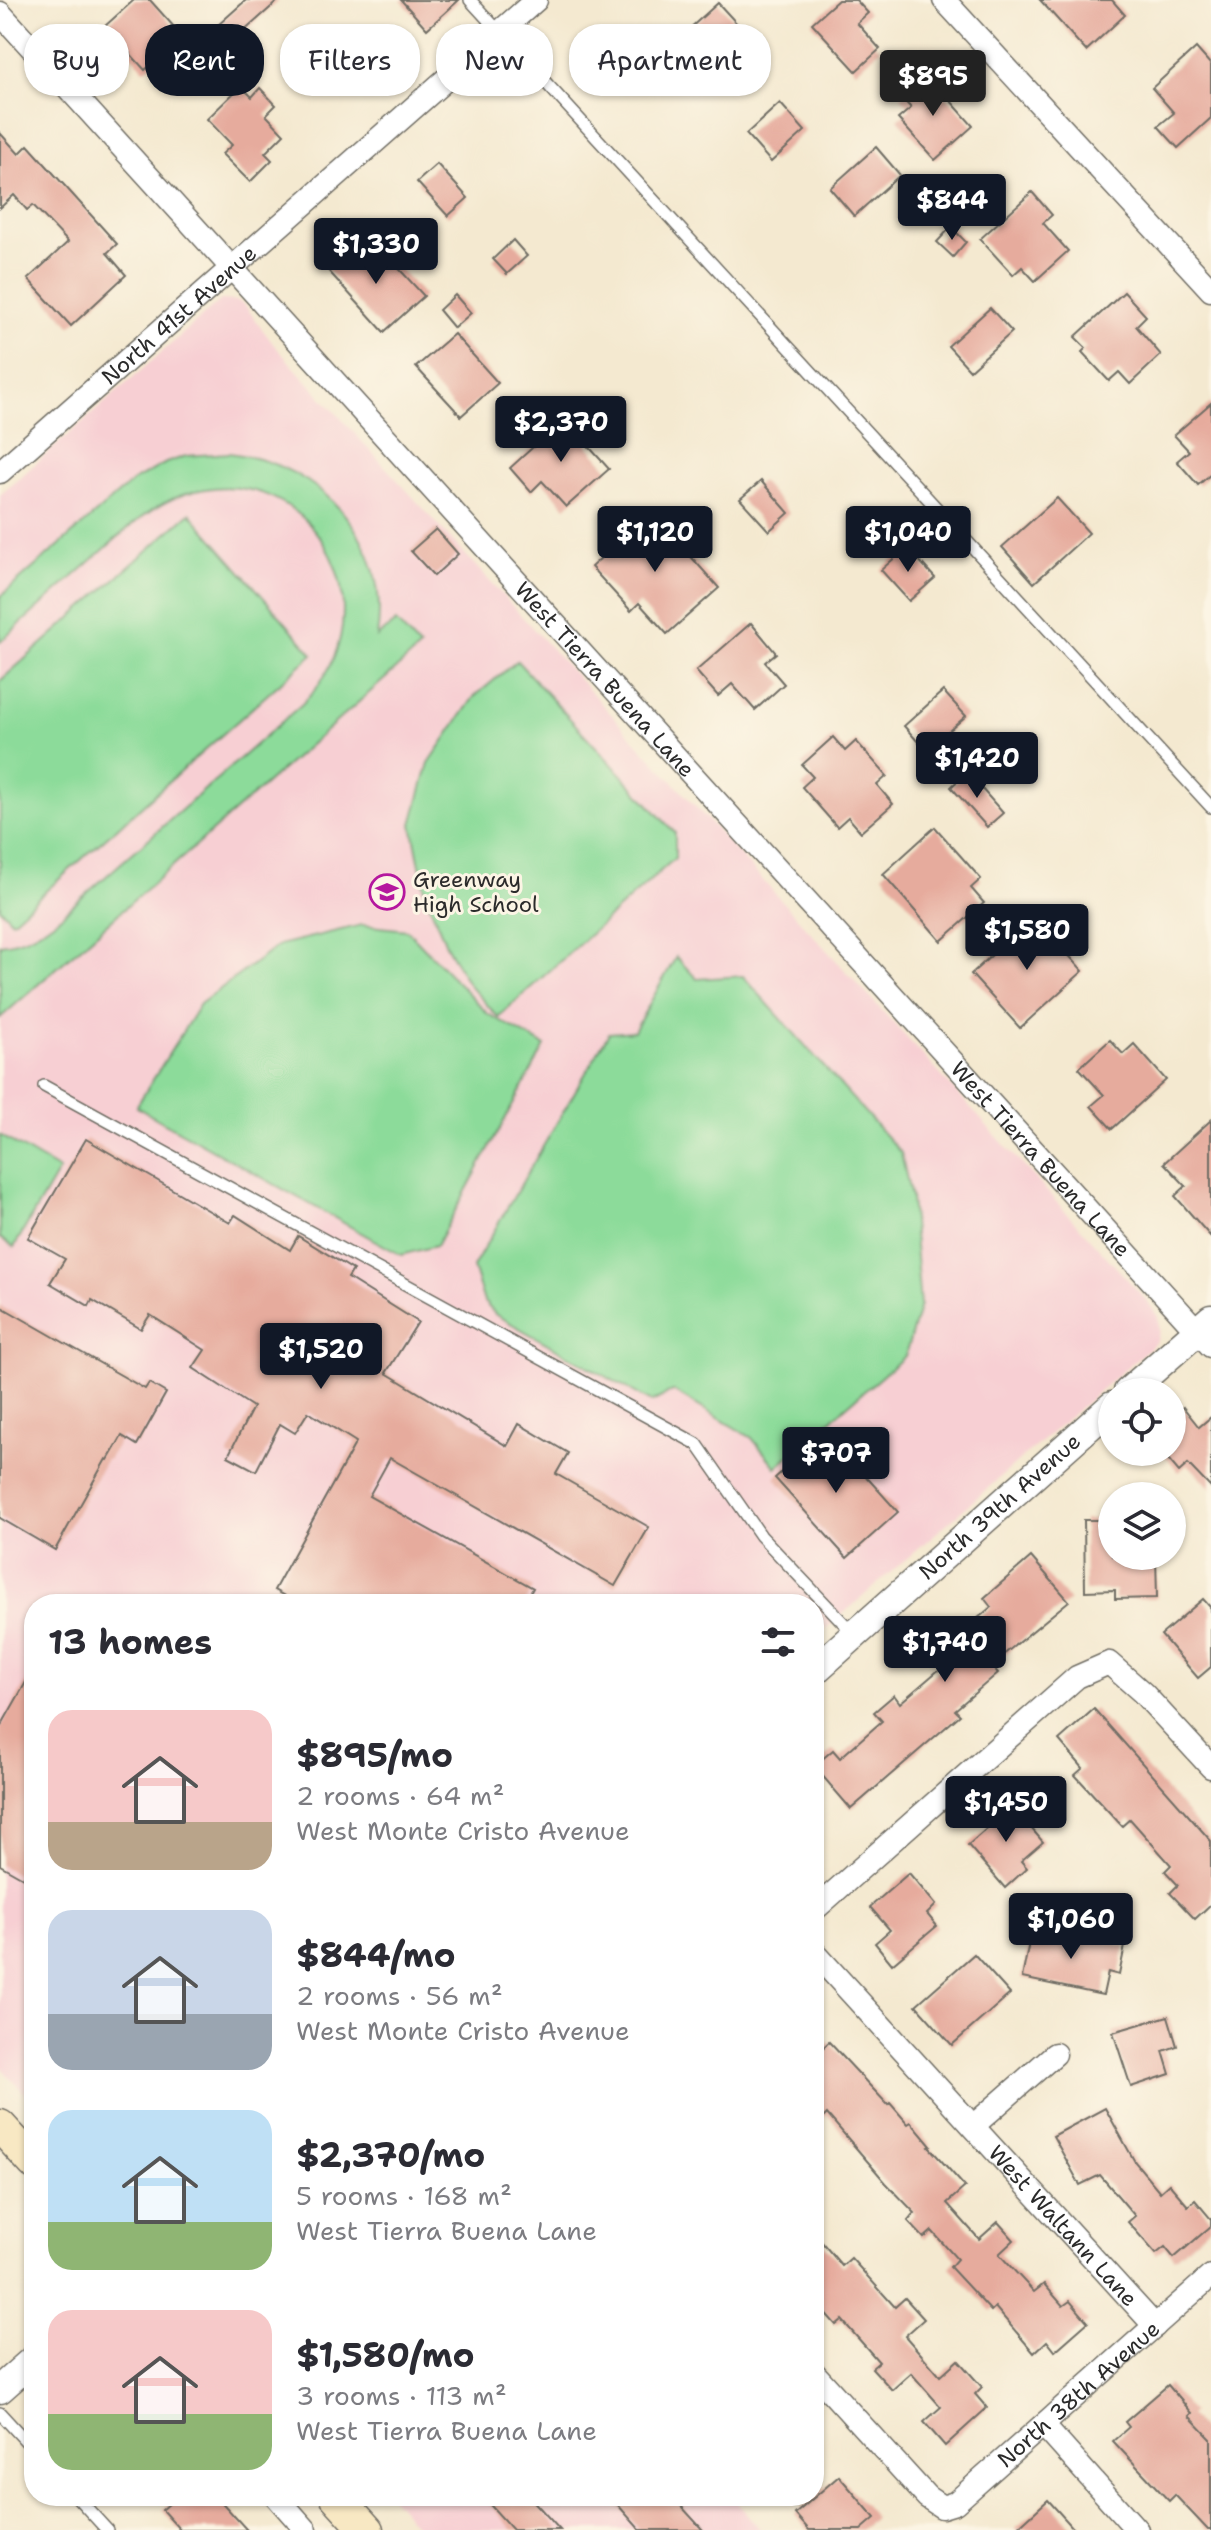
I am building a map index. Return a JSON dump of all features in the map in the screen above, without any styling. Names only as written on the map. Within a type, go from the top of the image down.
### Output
[{"type":"main road","points":[[0,2126],[24,2152]]},
{"type":"main road","points":[[345,2506],[367,2530]]},
{"type":"street","name":"North 41st Avenue","points":[[508,24],[536,0]]},
{"type":"street","points":[[944,0],[1211,290]]},
{"type":"street","name":"West Tierra Buena Lane","points":[[0,13],[1206,1332]]},
{"type":"street","name":"North 41st Avenue","points":[[0,472],[436,88]]},
{"type":"street","points":[[1146,1378],[1206,1332]]},
{"type":"street","name":"North 39th Avenue","points":[[824,1662],[1098,1418]]},
{"type":"street","points":[[824,1901],[1077,1677],[1109,1663],[1143,1693],[1211,1767]]},
{"type":"street","name":"West Waltann Lane","points":[[824,1963],[1155,2326]]},
{"type":"street","name":"West Waltann Lane","points":[[973,2126],[1055,2054]]},
{"type":"street","name":"North 38th Avenue","points":[[824,2384],[927,2497],[942,2507],[955,2503],[1211,2276]]},
{"type":"street","points":[[0,2389],[24,2368]]},
{"type":"street","points":[[1043,2425],[1137,2530]]},
{"type":"street","points":[[285,2506],[306,2530]]},
{"type":"lane","points":[[470,0],[492,24]]},
{"type":"lane","points":[[553,91],[1211,807]]},
{"type":"lane","points":[[44,1086],[697,1444],[761,1536],[815,1594]]},
{"type":"lane","points":[[824,1603],[854,1635]]},
{"type":"lane","points":[[0,2413],[24,2439]]},
{"type":"lane","points":[[85,2506],[107,2530]]},
{"type":"shaded area","name":"Greenway High School","points":[[221,300],[238,301],[274,345],[1148,1302],[1158,1317],[1159,1331],[1157,1341],[1114,1378],[1098,1378],[1098,1392],[824,1630],[824,1594],[24,1594],[24,2093],[0,2066],[0,495]]},
{"type":"shaded area","points":[[399,2506],[740,2506],[761,2530],[420,2530]]},
{"type":"green space","points":[[229,453],[263,460],[293,473],[321,491],[344,513],[361,539],[373,569],[379,602],[377,637],[396,622],[420,648],[0,1018],[0,944],[33,934],[62,915],[302,704],[330,666],[342,625],[340,585],[326,548],[302,517],[269,496],[230,487],[185,494],[147,514],[0,642],[0,597],[133,481],[186,456]]},
{"type":"green space","points":[[190,513],[313,654],[12,921],[0,908],[0,681]]},
{"type":"green space","points":[[517,661],[675,833],[675,858],[498,1017],[468,984],[447,947],[426,896],[412,824],[429,763],[474,697]]},
{"type":"green space","points":[[362,925],[407,930],[488,1014],[545,1046],[436,1246],[401,1255],[136,1107],[200,1004],[279,945]]},
{"type":"green space","points":[[676,957],[697,979],[743,976],[901,1153],[911,1198],[920,1305],[905,1356],[776,1467],[752,1438],[673,1391],[652,1402],[496,1315],[484,1302],[473,1267],[609,1033],[634,1031]]},
{"type":"green space","points":[[0,1135],[59,1170],[14,1247],[0,1238]]},
{"type":"building","points":[[134,0],[150,0],[171,24],[145,24],[145,70],[129,52],[129,24],[107,24]]},
{"type":"building","points":[[246,0],[279,0],[252,24],[219,24]]},
{"type":"building","points":[[401,0],[459,0],[427,29]]},
{"type":"building","points":[[838,0],[856,0],[868,13],[857,23],[880,49],[856,71],[812,23]]},
{"type":"building","points":[[1040,0],[1112,0],[1125,15],[1086,51]]},
{"type":"building","points":[[718,3],[737,24],[695,24]]},
{"type":"building","points":[[1196,48],[1211,65],[1211,118],[1178,148],[1158,126],[1174,113],[1152,88]]},
{"type":"building","points":[[927,74],[973,126],[935,160],[898,119],[911,108],[901,97]]},
{"type":"building","points":[[264,92],[276,105],[266,115],[284,134],[265,153],[272,160],[250,182],[222,154],[232,145],[207,119],[231,96],[264,96]]},
{"type":"building","points":[[780,103],[805,131],[771,162],[746,134]]},
{"type":"building","points":[[0,133],[19,154],[28,145],[117,244],[107,253],[126,275],[71,326],[28,279],[68,242],[33,205],[27,210],[14,195],[0,208]]},
{"type":"building","points":[[876,147],[900,175],[854,216],[830,188]]},
{"type":"building","points":[[437,164],[468,198],[448,216],[417,182]]},
{"type":"building","points":[[1032,192],[1052,215],[1043,223],[1068,251],[1035,281],[1022,267],[1013,275],[980,239]]},
{"type":"building","points":[[951,227],[966,242],[953,257],[937,242]]},
{"type":"building","points":[[513,240],[527,256],[507,274],[493,259]]},
{"type":"building","points":[[347,247],[362,264],[380,248],[424,296],[384,332],[325,267]]},
{"type":"building","points":[[1124,292],[1146,316],[1136,326],[1161,355],[1130,384],[1119,372],[1109,381],[1082,352],[1086,348],[1075,337]]},
{"type":"building","points":[[455,295],[471,313],[454,328],[439,310]]},
{"type":"building","points":[[990,308],[1012,332],[970,370],[948,346]]},
{"type":"building","points":[[454,334],[498,383],[461,416],[416,367]]},
{"type":"building","points":[[1211,403],[1211,474],[1198,485],[1177,461],[1189,451],[1174,435]]},
{"type":"building","points":[[564,419],[609,469],[566,507],[542,481],[531,492],[510,468]]},
{"type":"building","points":[[761,481],[789,513],[769,531],[740,499]]},
{"type":"building","points":[[1057,498],[1089,533],[1034,583],[1002,547]]},
{"type":"building","points":[[651,512],[719,588],[667,634],[639,603],[631,611],[591,567]]},
{"type":"building","points":[[436,529],[458,554],[434,576],[411,551]]},
{"type":"building","points":[[907,547],[935,578],[909,601],[881,570]]},
{"type":"building","points":[[751,623],[776,653],[765,662],[784,684],[755,710],[732,684],[718,696],[696,671]]},
{"type":"building","points":[[943,691],[966,716],[926,751],[904,726]]},
{"type":"building","points":[[833,737],[845,751],[856,741],[887,776],[877,785],[893,804],[861,832],[848,817],[837,827],[802,787],[813,777],[802,765]]},
{"type":"building","points":[[967,772],[1003,813],[987,827],[951,787]]},
{"type":"building","points":[[935,827],[981,879],[971,888],[984,903],[941,941],[883,874]]},
{"type":"building","points":[[1034,917],[1083,971],[1020,1028],[971,974]]},
{"type":"building","points":[[1110,1040],[1123,1054],[1134,1044],[1166,1080],[1112,1129],[1091,1106],[1104,1095],[1079,1068]]},
{"type":"building","points":[[1211,1120],[1211,1237],[1175,1196],[1186,1186],[1164,1163]]},
{"type":"building","points":[[86,1139],[230,1223],[235,1215],[290,1250],[298,1236],[353,1270],[348,1278],[418,1322],[386,1373],[507,1446],[519,1424],[568,1453],[556,1474],[649,1527],[615,1586],[390,1458],[369,1496],[533,1588],[530,1594],[281,1594],[274,1590],[356,1442],[308,1412],[295,1433],[280,1424],[256,1471],[228,1456],[253,1407],[193,1368],[205,1350],[150,1315],[141,1329],[92,1300],[89,1306],[50,1283],[65,1259],[28,1238]]},
{"type":"building","points":[[0,1306],[145,1389],[149,1383],[166,1393],[137,1445],[122,1436],[55,1550],[0,1518]]},
{"type":"building","points":[[1186,1411],[1199,1427],[1211,1417],[1211,1488],[1188,1464],[1186,1466]]},
{"type":"building","points":[[826,1432],[898,1512],[847,1558],[775,1478]]},
{"type":"building","points":[[1084,1520],[1098,1520],[1098,1570],[1156,1570],[1157,1598],[1115,1599],[1115,1590],[1085,1591]]},
{"type":"building","points":[[1031,1557],[1069,1601],[991,1665],[998,1673],[955,1710],[960,1715],[851,1809],[824,1778],[824,1758],[833,1750],[840,1758],[882,1721],[874,1712],[894,1695],[900,1703],[948,1662],[932,1645],[951,1629],[957,1636],[991,1607],[984,1598]]},
{"type":"building","points":[[1203,1599],[1211,1608],[1211,1667],[1198,1678],[1161,1635]]},
{"type":"building","points":[[24,1686],[23,1878],[0,1865],[0,1728]]},
{"type":"building","points":[[1094,1709],[1211,1841],[1211,1904],[1195,1919],[1170,1893],[1178,1885],[1165,1871],[1171,1865],[1130,1819],[1122,1826],[1075,1775],[1083,1768],[1059,1740]]},
{"type":"building","points":[[1007,1800],[1043,1842],[1021,1861],[1027,1868],[1005,1888],[968,1845],[992,1824],[986,1818]]},
{"type":"building","points":[[909,1873],[936,1905],[927,1914],[937,1926],[892,1964],[875,1943],[890,1930],[870,1907]]},
{"type":"building","points":[[1032,1927],[1125,1946],[1119,1975],[1108,1972],[1103,1995],[1022,1978]]},
{"type":"building","points":[[974,1954],[1010,1994],[952,2045],[916,2005]]},
{"type":"building","points":[[1168,2016],[1177,2046],[1163,2051],[1170,2074],[1131,2087],[1113,2032]]},
{"type":"building","points":[[829,2042],[888,2105],[890,2103],[908,2124],[911,2122],[965,2187],[947,2203],[979,2239],[998,2222],[1014,2240],[999,2254],[1034,2292],[1044,2284],[1063,2306],[1070,2301],[1088,2322],[1055,2351],[1047,2341],[1034,2353],[995,2307],[991,2311],[950,2267],[957,2259],[932,2231],[924,2238],[908,2221],[915,2213],[827,2114],[824,2117],[824,2047]]},
{"type":"building","points":[[1105,2108],[1135,2162],[1160,2192],[1169,2184],[1188,2206],[1195,2200],[1211,2219],[1211,2226],[1174,2258],[1165,2247],[1156,2254],[1128,2222],[1135,2216],[1100,2175],[1080,2185],[1053,2136]]},
{"type":"building","points":[[824,2245],[842,2266],[851,2258],[895,2307],[905,2298],[924,2319],[905,2336],[940,2376],[958,2360],[982,2387],[975,2394],[987,2408],[945,2446],[924,2422],[941,2407],[911,2373],[892,2390],[872,2368],[879,2362],[842,2320],[836,2325],[824,2311]]},
{"type":"building","points":[[1168,2385],[1192,2413],[1189,2416],[1211,2439],[1211,2530],[1175,2495],[1169,2501],[1113,2441],[1129,2427],[1125,2422]]},
{"type":"building","points":[[839,2476],[875,2518],[861,2530],[809,2530],[795,2514],[804,2506],[824,2506],[824,2489]]},
{"type":"building","points":[[1048,2500],[1075,2530],[1015,2530]]},
{"type":"building","points":[[167,2506],[225,2506],[247,2530],[180,2530],[162,2510]]},
{"type":"building","points":[[491,2506],[538,2506],[560,2530],[513,2530]]},
{"type":"building","points":[[619,2506],[681,2506],[703,2530],[640,2530]]},
{"type":"place","name":"Greenway High School","points":[[387,892]]}]
